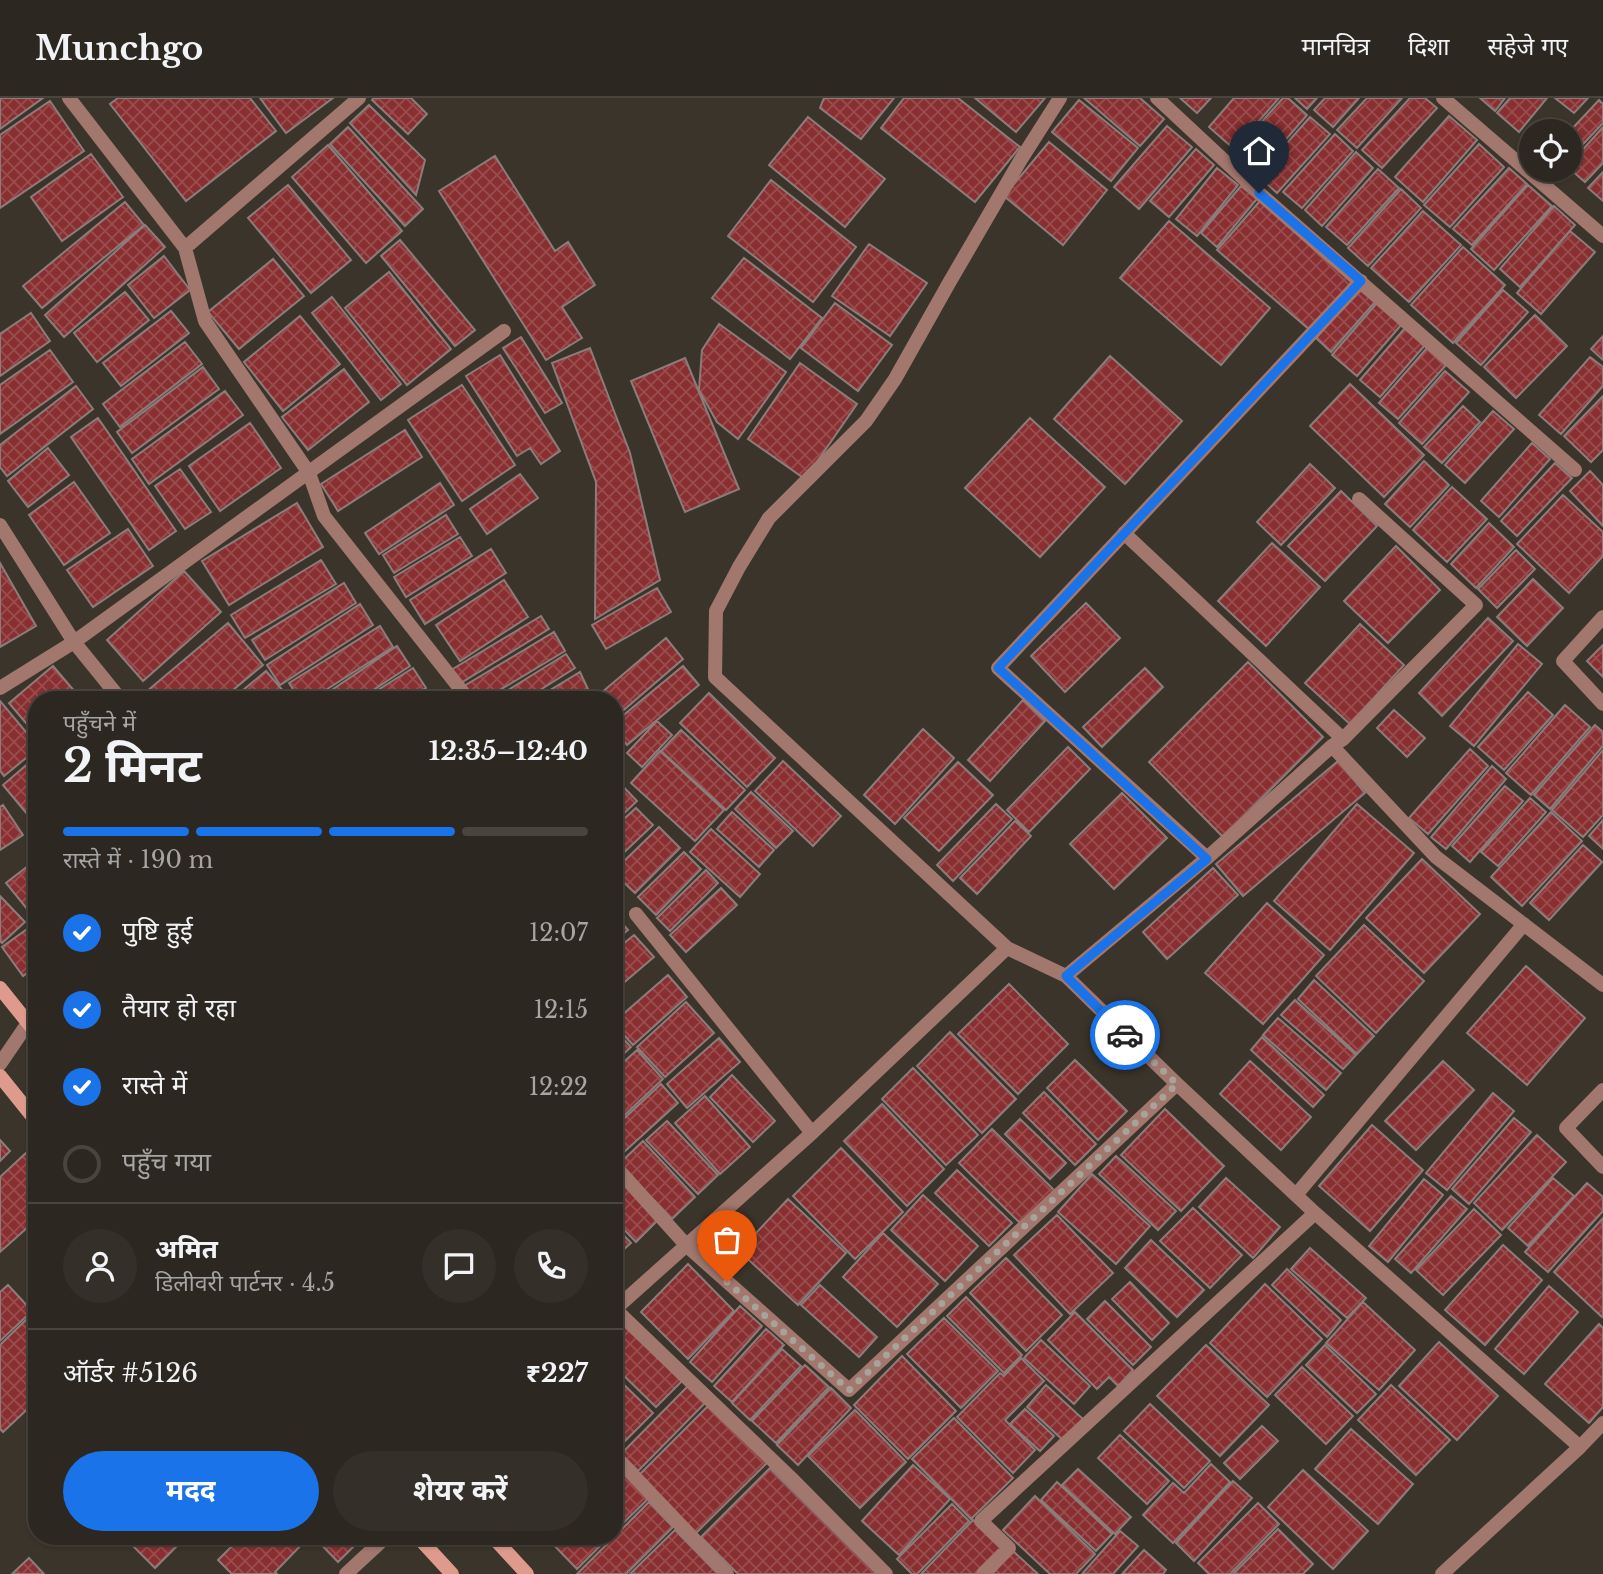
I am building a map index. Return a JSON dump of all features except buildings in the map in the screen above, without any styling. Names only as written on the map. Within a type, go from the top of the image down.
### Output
[{"type":"street","points":[[69,98],[185,248],[205,321],[309,473],[324,516],[462,691]]},
{"type":"street","points":[[185,248],[359,98]]},
{"type":"street","points":[[1060,98],[994,205],[895,379],[866,421],[769,518],[739,567],[716,611],[715,677],[1007,948],[1066,976],[1315,1213],[1580,1447]]},
{"type":"street","points":[[1157,98],[1259,193],[1575,470]]},
{"type":"street","points":[[1443,98],[1603,236]]},
{"type":"street","points":[[1207,859],[998,668],[1361,281]]},
{"type":"street","points":[[0,688],[74,642],[504,331]]},
{"type":"street","points":[[1066,976],[1207,859],[1338,742],[1476,605],[1359,499]]},
{"type":"street","points":[[0,525],[74,642],[114,691]]},
{"type":"street","points":[[1124,533],[1338,742],[1436,858],[1603,985]]},
{"type":"street","points":[[1603,617],[1563,661],[1603,704]]},
{"type":"street","points":[[636,914],[812,1133]]},
{"type":"street","points":[[1296,1195],[1524,924]]},
{"type":"street","points":[[623,1303],[812,1133],[1007,948]]},
{"type":"street","points":[[0,988],[28,1022]]},
{"type":"street","points":[[0,1064],[28,1033]]},
{"type":"street","points":[[0,1076],[28,1111]]},
{"type":"street","points":[[623,1175],[687,1246],[849,1390],[1177,1084]]},
{"type":"street","points":[[1603,1090],[1566,1128],[1603,1167]]},
{"type":"street","points":[[983,1574],[1009,1548],[981,1521],[1315,1213]]},
{"type":"street","points":[[623,1318],[792,1478],[886,1574]]},
{"type":"street","points":[[1442,1574],[1603,1423]]},
{"type":"street","points":[[623,1464],[727,1574]]},
{"type":"street","points":[[346,1574],[377,1545]]},
{"type":"street","points":[[425,1545],[452,1574]]},
{"type":"street","points":[[500,1545],[527,1574]]},
{"type":"way so far","points":[[727,1282],[849,1390],[1177,1084],[1125,1035]]},
{"type":"route","points":[[1125,1035],[1066,976],[1207,859],[998,668],[1361,281],[1259,193]]}]
